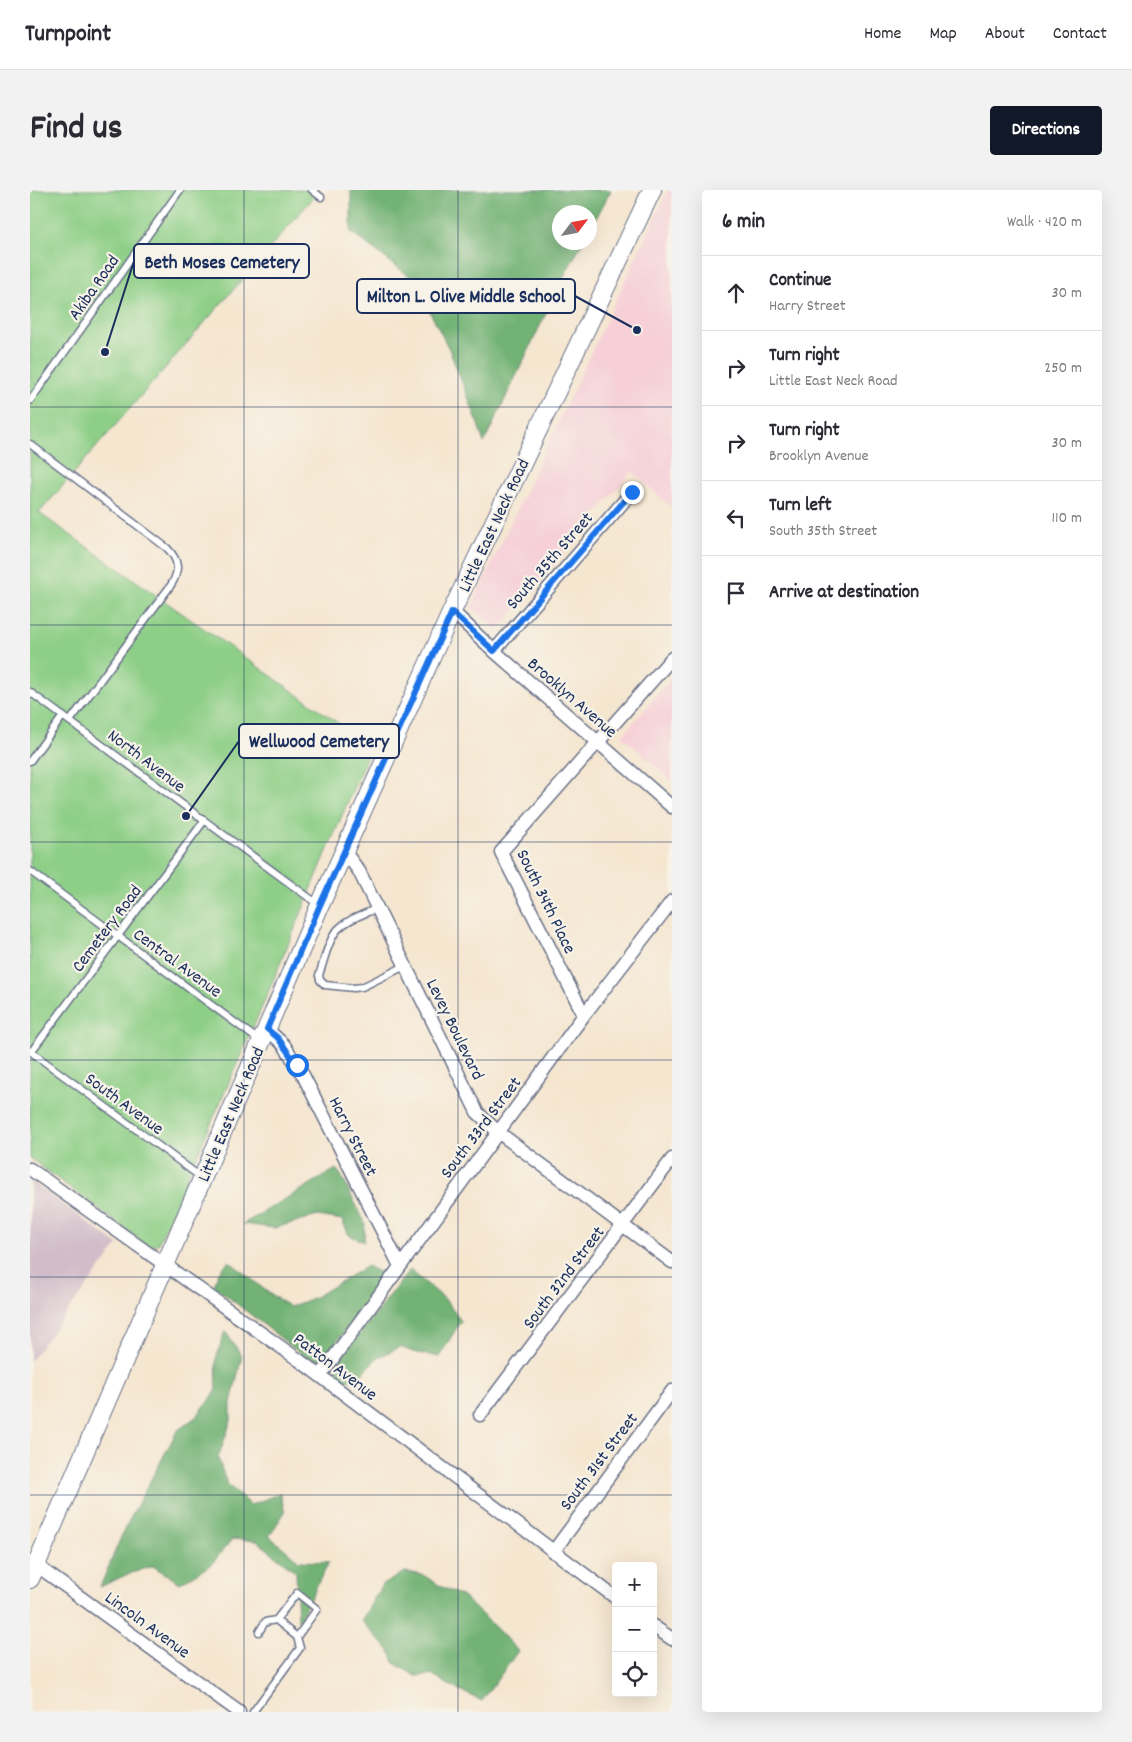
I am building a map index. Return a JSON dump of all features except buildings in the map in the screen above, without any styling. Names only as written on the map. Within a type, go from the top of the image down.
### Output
[{"type":"main road","name":"Little East Neck Road","points":[[33,1572],[344,851],[452,612],[652,190]]},
{"type":"street","name":"South 35th Street","points":[[494,651],[632,492]]},
{"type":"street","name":"Brooklyn Avenue","points":[[452,612],[672,807]]},
{"type":"street","points":[[598,742],[672,658]]},
{"type":"street","name":"South 34th Place","points":[[584,1015],[501,852],[598,742]]},
{"type":"street","name":"Levey Boulevard","points":[[344,851],[359,871],[477,1112],[498,1132],[672,1262]]},
{"type":"street","name":"South 33rd Street","points":[[320,1376],[584,1015],[672,901]]},
{"type":"street","name":"Harry Street","points":[[264,1035],[284,1045],[303,1075],[400,1266]]},
{"type":"street","name":"South 32nd Street","points":[[480,1415],[672,1159]]},
{"type":"street","name":"Patton Avenue","points":[[30,1169],[320,1376],[612,1595]]},
{"type":"street","name":"South 31st Street","points":[[553,1552],[672,1391]]},
{"type":"street","name":"Lincoln Avenue","points":[[33,1572],[239,1712]]},
{"type":"street","points":[[657,1629],[672,1638]]},
{"type":"lane","name":"Akiba Road","points":[[30,401],[180,190]]},
{"type":"lane","points":[[312,190],[321,196]]},
{"type":"lane","points":[[30,444],[167,548],[174,555],[178,565],[176,576],[171,585],[70,721]]},
{"type":"lane","name":"North Avenue","points":[[30,692],[320,905]]},
{"type":"lane","points":[[30,761],[63,716]]},
{"type":"lane","name":"Cemetery Road","points":[[31,1052],[204,820]]},
{"type":"lane","name":"Central Avenue","points":[[30,871],[118,936],[264,1035]]},
{"type":"lane","points":[[377,908],[339,928],[334,935],[319,975],[320,980],[324,985],[362,987],[405,966]]},
{"type":"lane","name":"South Avenue","points":[[31,1052],[202,1178]]},
{"type":"lane","points":[[259,1632],[265,1622],[276,1620],[298,1593],[317,1609],[297,1637]]},
{"type":"lane","points":[[253,1712],[300,1648],[297,1637],[276,1620]]},
{"type":"shaded area","points":[[668,190],[672,190],[672,508],[632,471],[498,630],[471,607]]},
{"type":"shaded area","points":[[672,678],[672,781],[622,736]]},
{"type":"shaded area","points":[[30,1180],[118,1245],[30,1361]]},
{"type":"green space","points":[[30,190],[320,190],[39,513],[371,746],[259,1014],[158,1244],[148,1246],[30,1158]]},
{"type":"green space","points":[[351,190],[611,190],[597,217],[597,205],[552,205],[552,250],[578,250],[484,443],[449,349],[413,279],[351,232]]},
{"type":"green space","points":[[336,1169],[341,1175],[365,1223],[364,1242],[349,1235],[342,1220],[318,1216],[274,1228],[243,1224]]},
{"type":"green space","points":[[229,1261],[270,1294],[290,1307],[315,1297],[367,1266],[388,1277],[326,1355],[318,1360],[305,1357],[214,1286],[218,1273]]},
{"type":"green space","points":[[410,1270],[444,1298],[461,1321],[439,1357],[413,1352],[400,1347],[377,1358],[355,1382],[341,1378],[336,1368],[344,1353]]},
{"type":"green space","points":[[225,1331],[242,1356],[231,1403],[231,1421],[218,1458],[227,1484],[251,1505],[280,1493],[285,1512],[269,1536],[299,1561],[329,1562],[298,1622],[296,1572],[257,1541],[232,1539],[211,1565],[180,1583],[153,1566],[126,1575],[100,1587],[124,1530],[177,1431],[197,1416],[217,1390],[216,1359]]},
{"type":"green space","points":[[405,1572],[423,1575],[463,1597],[518,1651],[482,1701],[433,1675],[416,1676],[394,1663],[390,1651],[361,1621],[382,1585]]},
{"type":"place","name":"Milton L. Olive Middle School","points":[[637,330]]},
{"type":"place","name":"Beth Moses Cemetery","points":[[105,352]]},
{"type":"place","name":"Wellwood Cemetery","points":[[186,816]]},
{"type":"route","points":[[297,1065],[278,1038],[267,1029],[320,905],[452,612],[494,651],[632,492]]}]
